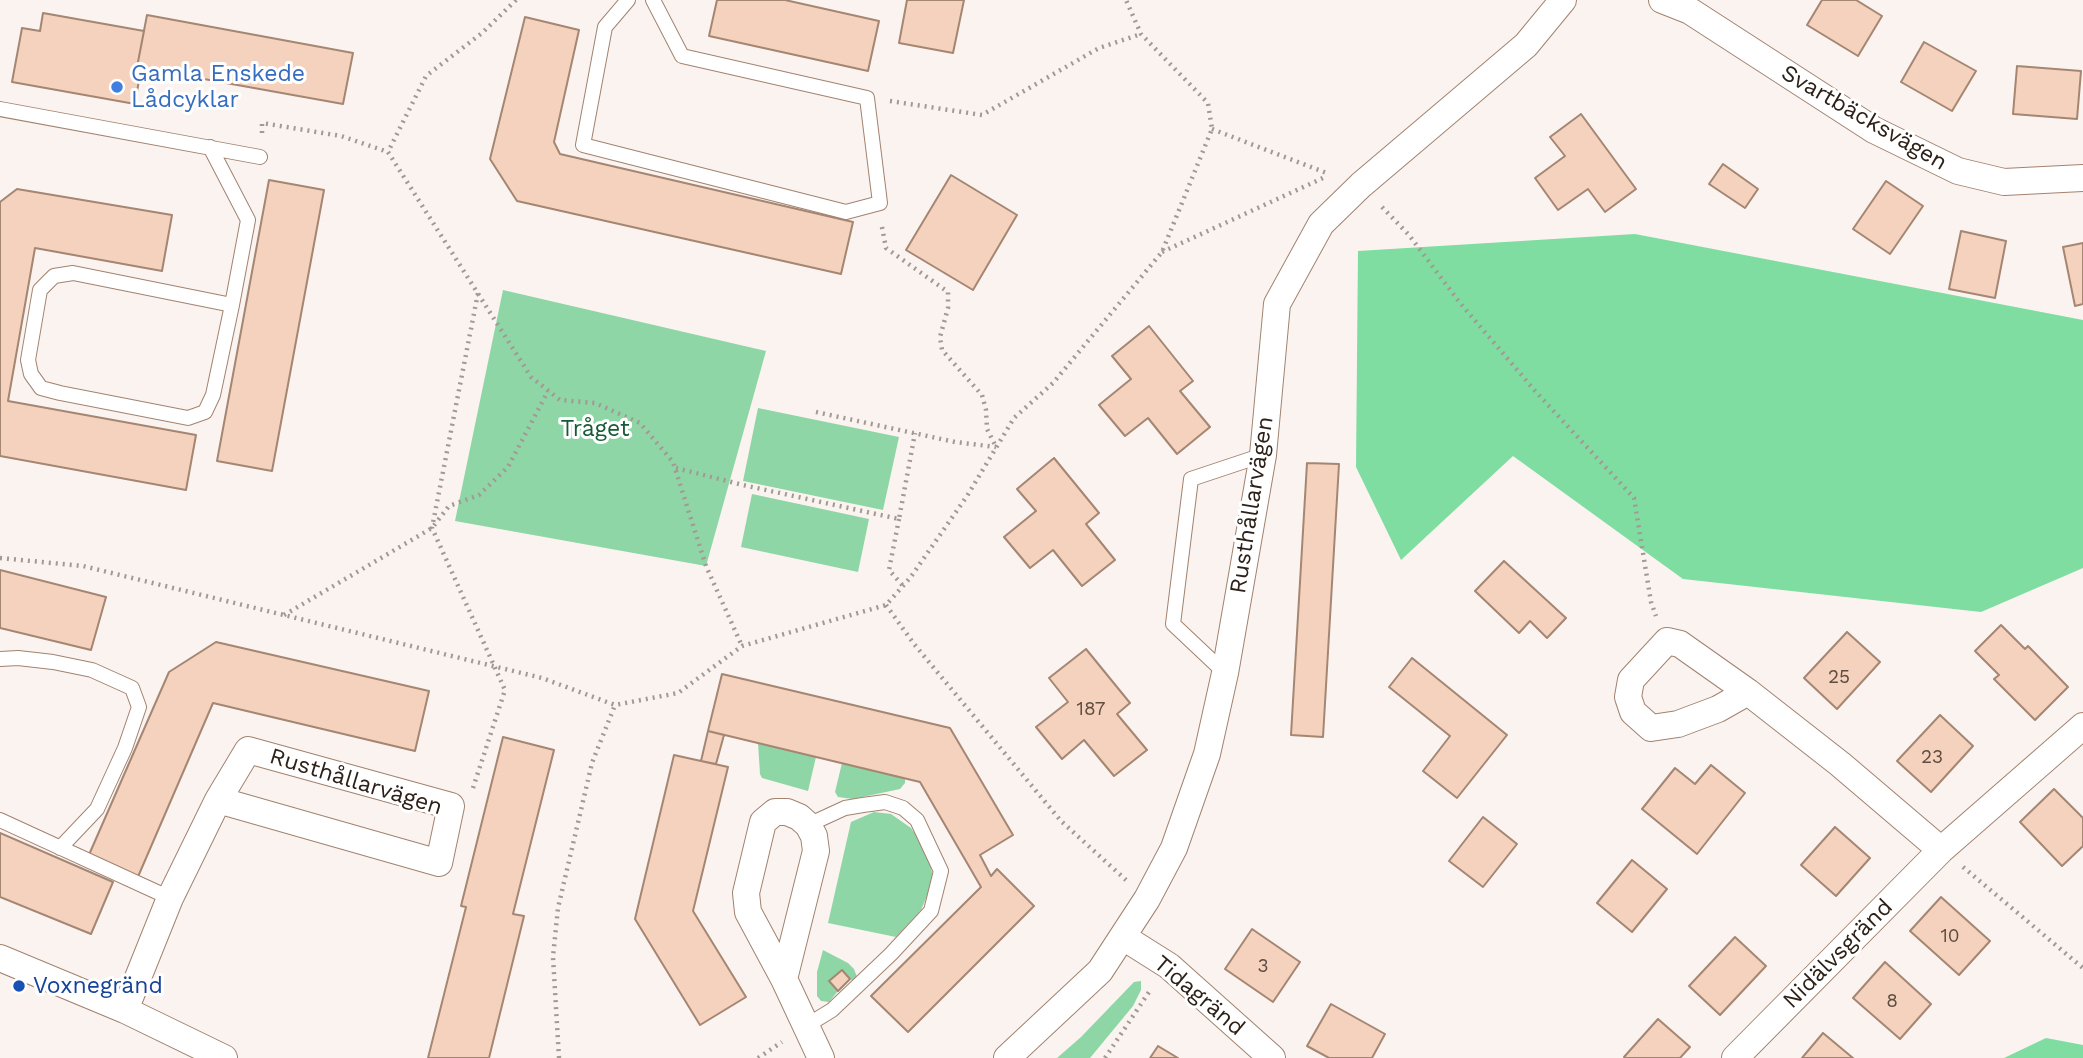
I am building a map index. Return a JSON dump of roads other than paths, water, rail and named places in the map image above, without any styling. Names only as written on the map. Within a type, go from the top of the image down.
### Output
[{"type":"street","name":"Rusthållarvägen","points":[[1007,1058],[1100,971],[1147,899],[1174,848],[1207,754],[1225,673],[1263,455],[1277,304],[1321,224],[1361,185],[1526,45],[1563,0]]},
{"type":"street","name":"Svartbäcksvägen","points":[[1662,0],[1690,11],[1874,130],[1958,172],[2004,182],[2083,178]]},
{"type":"street","points":[[1748,692],[1718,709],[1678,724],[1651,727],[1633,712],[1628,697],[1631,680],[1667,641],[1680,644],[1748,692],[1840,764],[1941,850]]},
{"type":"street","name":"Nidälvsgränd","points":[[1735,1058],[1941,850],[2083,726]]},
{"type":"street","name":"Rusthållarvägen","points":[[125,1010],[170,898],[218,800],[248,750],[452,806],[439,863],[218,800]]},
{"type":"street","points":[[784,979],[816,851],[814,836],[808,825],[787,812],[775,812],[763,822],[746,893],[748,912],[784,979],[821,1058]]},
{"type":"street","name":"Tidagränd","points":[[1123,937],[1169,966],[1272,1058]]},
{"type":"street","points":[[0,958],[125,1010],[224,1058]]},
{"type":"lane","points":[[628,0],[605,27],[583,145],[846,212],[880,203],[867,98],[682,55],[653,0]]},
{"type":"lane","points":[[0,108],[260,157]]},
{"type":"lane","points":[[210,147],[248,220],[232,304],[213,395],[205,412],[188,418],[60,393],[41,387],[31,374],[28,360],[40,290],[54,276],[73,273],[232,304]]},
{"type":"lane","points":[[1225,673],[1173,624],[1191,479],[1263,455]]},
{"type":"lane","points":[[0,659],[54,662],[92,670],[132,688],[139,707],[125,748],[97,809],[60,848]]},
{"type":"lane","points":[[806,1026],[832,1010],[891,954],[931,911],[941,871],[917,820],[903,807],[885,802],[845,808],[808,825]]},
{"type":"lane","points":[[0,820],[170,898]]},
{"type":"place","name":"Gamla Enskede Lådcyklar","points":[[117,87]]},
{"type":"place","name":"Voxnegränd","points":[[19,986]]},
{"type":"park label","name":"Tråget","points":[[595,429]]}]
